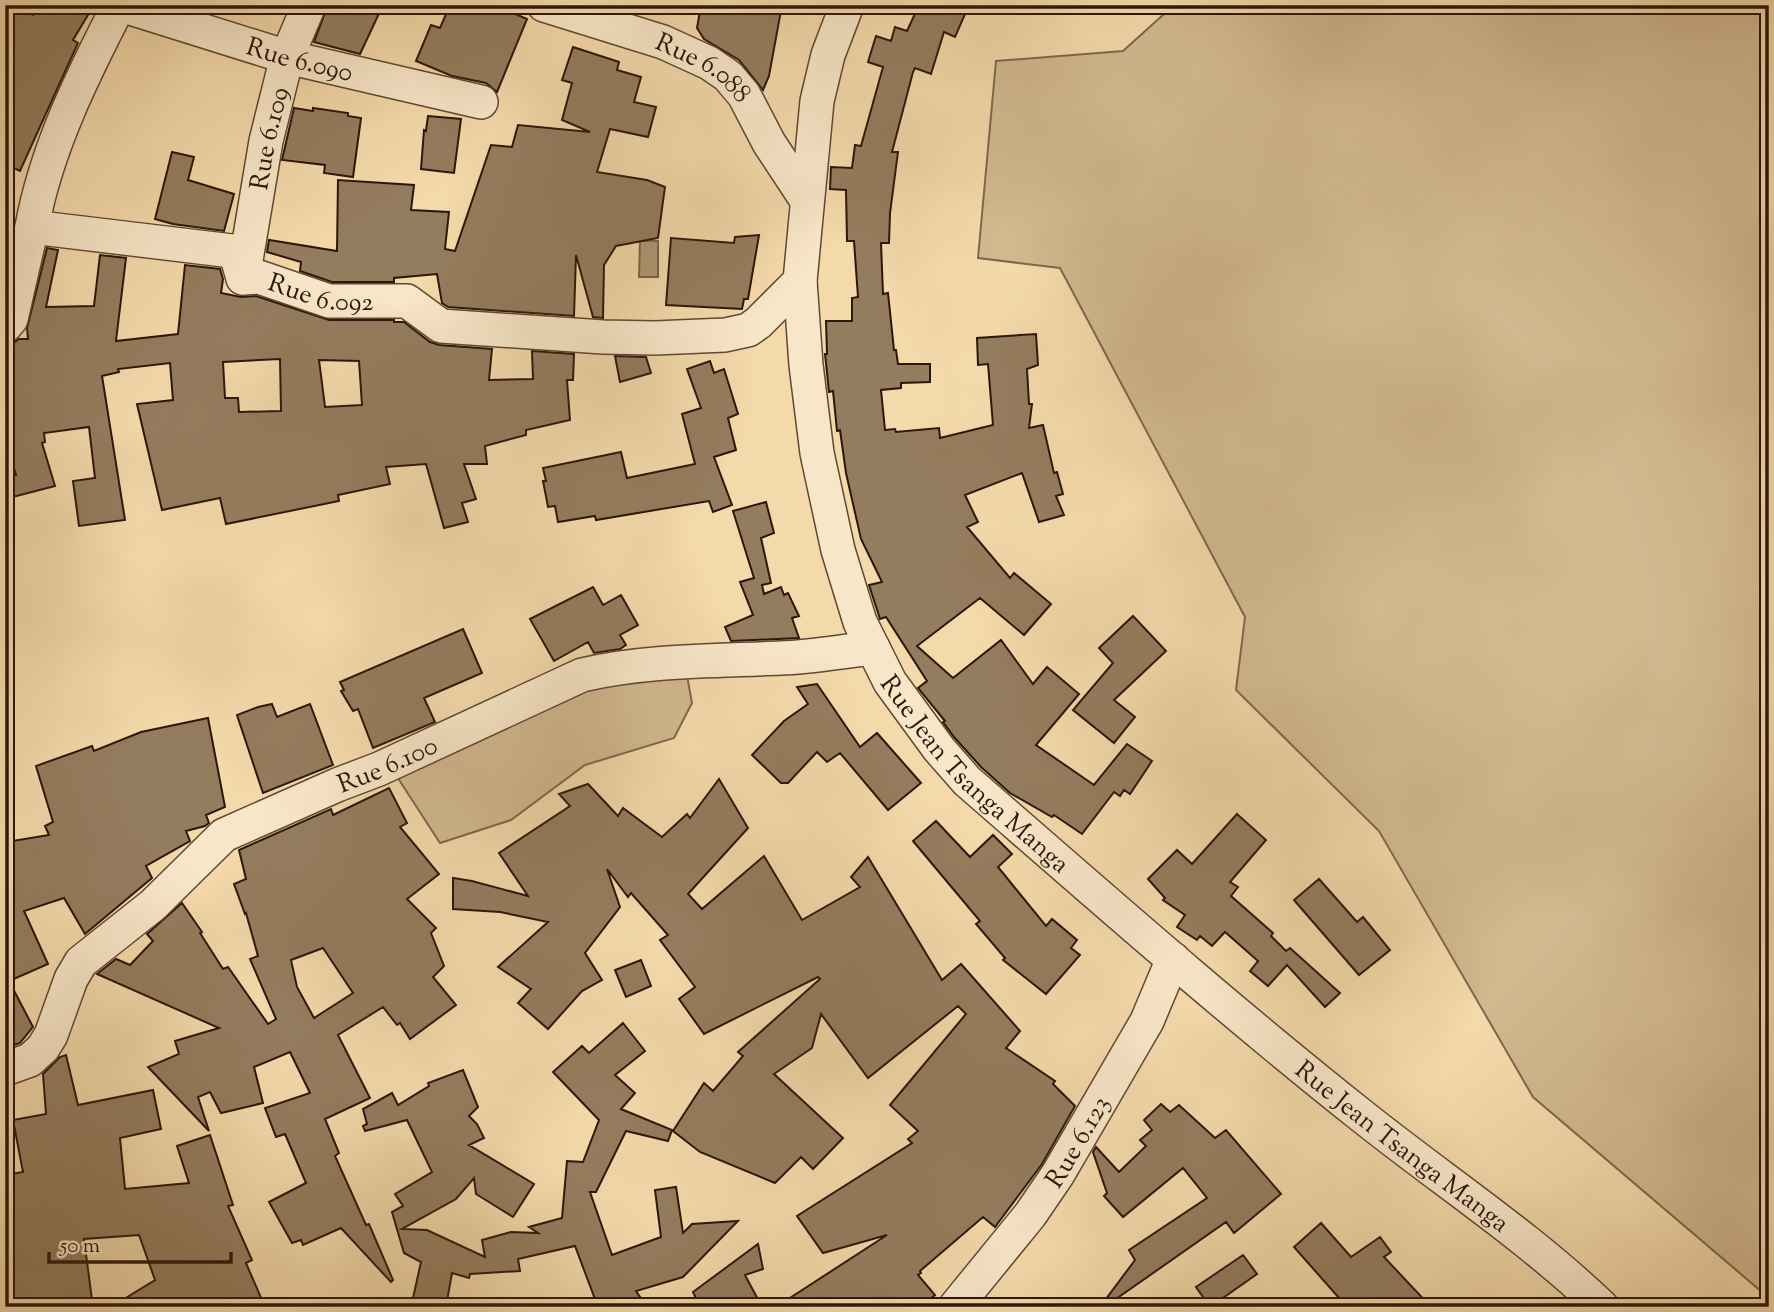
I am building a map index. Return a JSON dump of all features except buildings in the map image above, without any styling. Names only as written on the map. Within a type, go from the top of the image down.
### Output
[{"type":"street","name":"Rue 6.090","points":[[120,5],[287,57],[481,102]]},
{"type":"street","points":[[5,326],[11,319],[39,188],[85,70],[120,5]]},
{"type":"street","name":"Rue 6.109","points":[[243,278],[266,141],[287,57],[309,5]]},
{"type":"street","name":"Rue 6.088","points":[[544,5],[663,42],[709,63],[728,76],[744,95],[768,142],[806,199]]},
{"type":"street","name":"Rue Jean Tsanga Manga","points":[[847,5],[828,55],[817,101],[800,281],[806,365],[820,465],[838,550],[860,622],[890,682],[939,749],[967,780],[1173,960],[1362,1117],[1560,1267],[1602,1307]]},
{"type":"street","name":"Rue 6.092","points":[[32,227],[232,251],[243,278],[259,277],[329,301],[407,301],[442,326],[603,337],[724,335],[748,330],[758,323],[800,281]]},
{"type":"street","name":"Rue 6.100","points":[[5,1069],[30,1060],[43,1048],[51,1035],[71,979],[81,962],[153,905],[224,835],[379,769],[582,676],[617,669],[783,658],[873,648]]},
{"type":"street","name":"Rue 6.123","points":[[956,1307],[1030,1215],[1058,1174],[1147,1021],[1173,960]]},
{"type":"shaded area","points":[[1174,5],[1261,5],[1284,14],[1305,13],[1315,5],[1769,5],[1769,1298],[1533,1097],[1379,831],[1236,690],[1245,617],[1060,268],[978,258],[996,61],[1123,51]]},
{"type":"shaded area","points":[[640,241],[658,241],[658,277],[639,277]]},
{"type":"shaded area","points":[[686,670],[692,703],[674,738],[585,765],[511,820],[440,843],[392,769],[589,679]]}]
